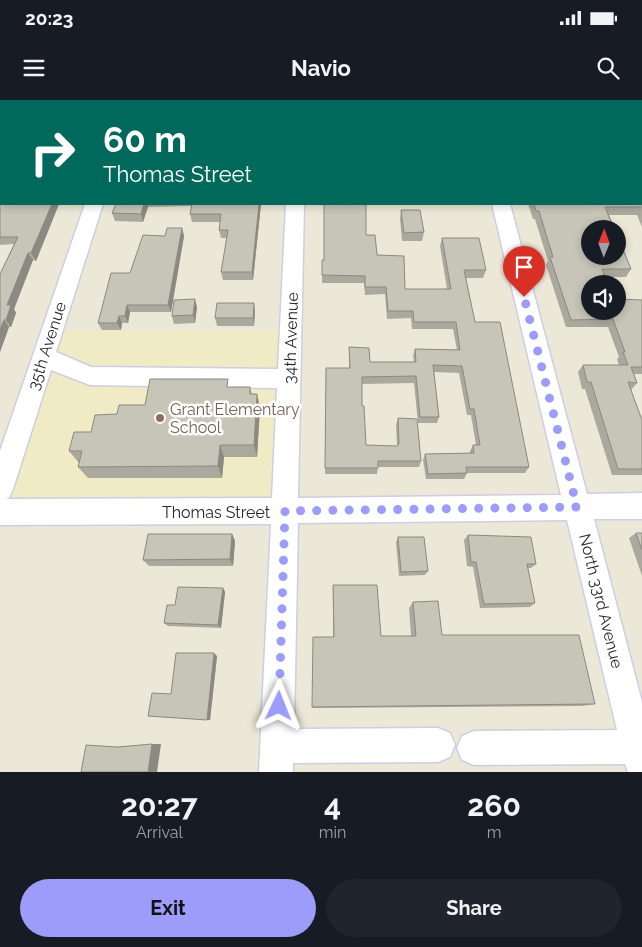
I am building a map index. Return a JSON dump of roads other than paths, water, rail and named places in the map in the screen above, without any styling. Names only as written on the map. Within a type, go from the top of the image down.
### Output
[{"type":"street","name":"35th Avenue","points":[[0,489],[94,205]]},
{"type":"street","name":"34th Avenue","points":[[277,759],[294,205]]},
{"type":"street","name":"North 33rd Avenue","points":[[501,205],[640,757]]},
{"type":"street","points":[[44,357],[90,376],[290,379]]},
{"type":"street","name":"Thomas Street","points":[[0,512],[285,511],[642,506]]},
{"type":"street","points":[[277,759],[438,745]]},
{"type":"street","points":[[474,748],[640,757]]},
{"type":"place","name":"Grant Elementary School","points":[[160,418]]}]
